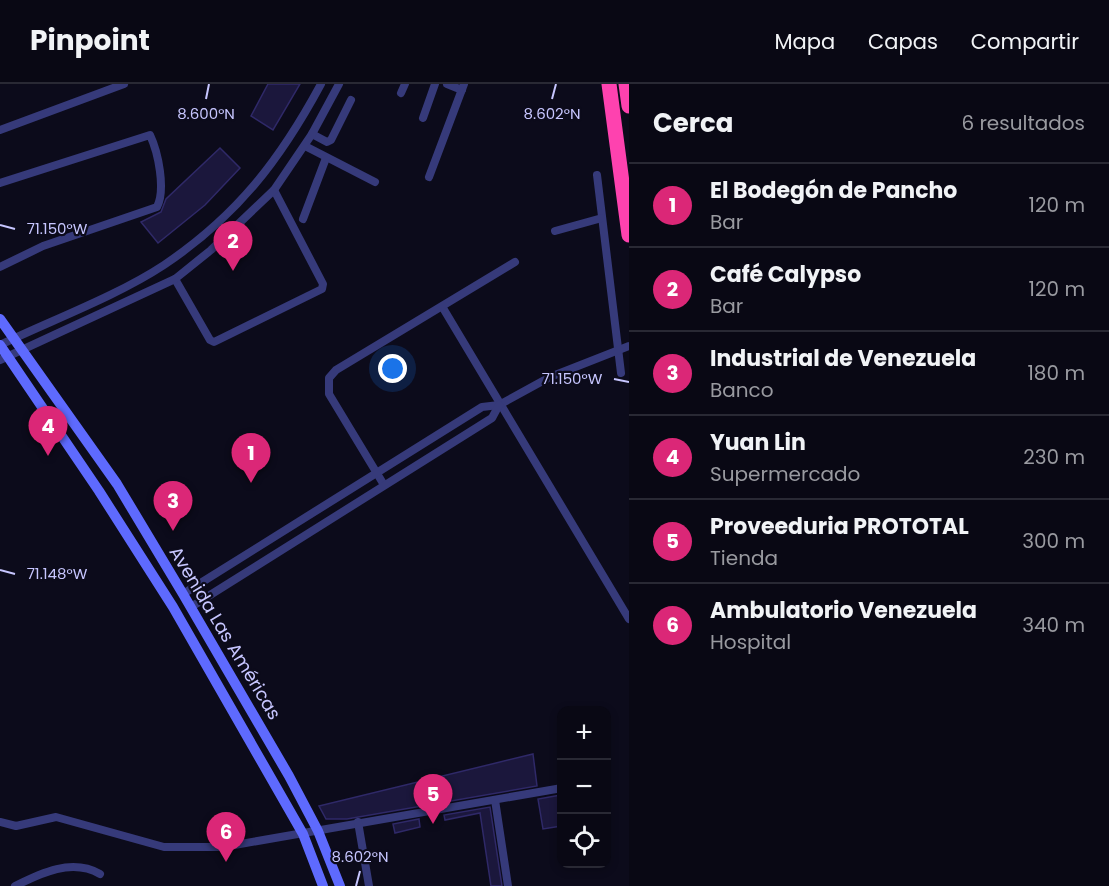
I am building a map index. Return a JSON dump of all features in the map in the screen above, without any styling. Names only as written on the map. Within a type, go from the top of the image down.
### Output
[{"type":"highway","points":[[609,84],[629,235]]},
{"type":"highway","points":[[626,84],[629,106]]},
{"type":"street","points":[[93,84],[97,94]]},
{"type":"street","points":[[0,130],[124,84]]},
{"type":"street","points":[[0,345],[84,307],[163,266],[200,238],[233,209],[266,173],[298,126],[321,84]]},
{"type":"street","points":[[4,358],[175,279],[235,228],[274,190],[305,146],[339,84]]},
{"type":"street","points":[[401,93],[405,84]]},
{"type":"street","points":[[423,118],[435,84]]},
{"type":"street","points":[[429,177],[463,87],[447,84]]},
{"type":"street","points":[[312,134],[327,142],[331,140],[351,100]]},
{"type":"street","points":[[0,183],[150,135],[159,169],[160,193],[157,207],[43,246],[0,267]]},
{"type":"street","points":[[305,146],[375,182]]},
{"type":"street","points":[[303,219],[326,158]]},
{"type":"street","points":[[597,176],[621,373]]},
{"type":"street","points":[[175,279],[210,340],[214,342],[322,289],[323,284],[274,190]]},
{"type":"street","points":[[555,231],[602,218]]},
{"type":"street","points":[[384,485],[329,394],[329,378],[336,370],[443,308],[515,262]]},
{"type":"street","points":[[443,308],[629,619]]},
{"type":"street","name":"Avenida Las Américas","points":[[0,319],[117,484],[183,594],[290,776],[318,831],[340,886]]},
{"type":"street","name":"Avenida Las Américas","points":[[0,345],[4,358],[99,491],[173,607],[303,834],[323,886]]},
{"type":"street","points":[[183,594],[482,407],[499,405],[550,377],[629,346]]},
{"type":"street","points":[[190,607],[492,418],[499,405]]},
{"type":"street","points":[[0,822],[16,826],[56,816],[164,847],[223,847],[557,789]]},
{"type":"street","points":[[495,801],[508,886]]},
{"type":"street","points":[[358,822],[369,886]]},
{"type":"street","points":[[15,886],[66,867],[81,866],[100,874]]},
{"type":"building","points":[[268,84],[300,84],[273,130],[251,116]]},
{"type":"building","points":[[220,148],[240,168],[205,205],[158,243],[141,222],[161,212],[166,199]]},
{"type":"building","points":[[533,754],[537,786],[347,819],[326,819],[319,806]]},
{"type":"building","points":[[557,796],[557,827],[543,829],[538,799]]},
{"type":"building","points":[[490,807],[502,886],[491,886],[480,813],[445,820],[444,815]]},
{"type":"building","points":[[419,819],[420,827],[395,833],[393,824]]},
{"type":"place","name":"Café Calypso","points":[[233,271]]},
{"type":"place","name":"Yuan Lin","points":[[48,456]]},
{"type":"place","name":"El Bodegón de Pancho","points":[[251,483]]},
{"type":"place","name":"Industrial de Venezuela","points":[[173,531]]},
{"type":"place","name":"Proveeduria PROTOTAL","points":[[433,824]]},
{"type":"place","name":"Ambulatorio Venezuela","points":[[226,862]]}]
